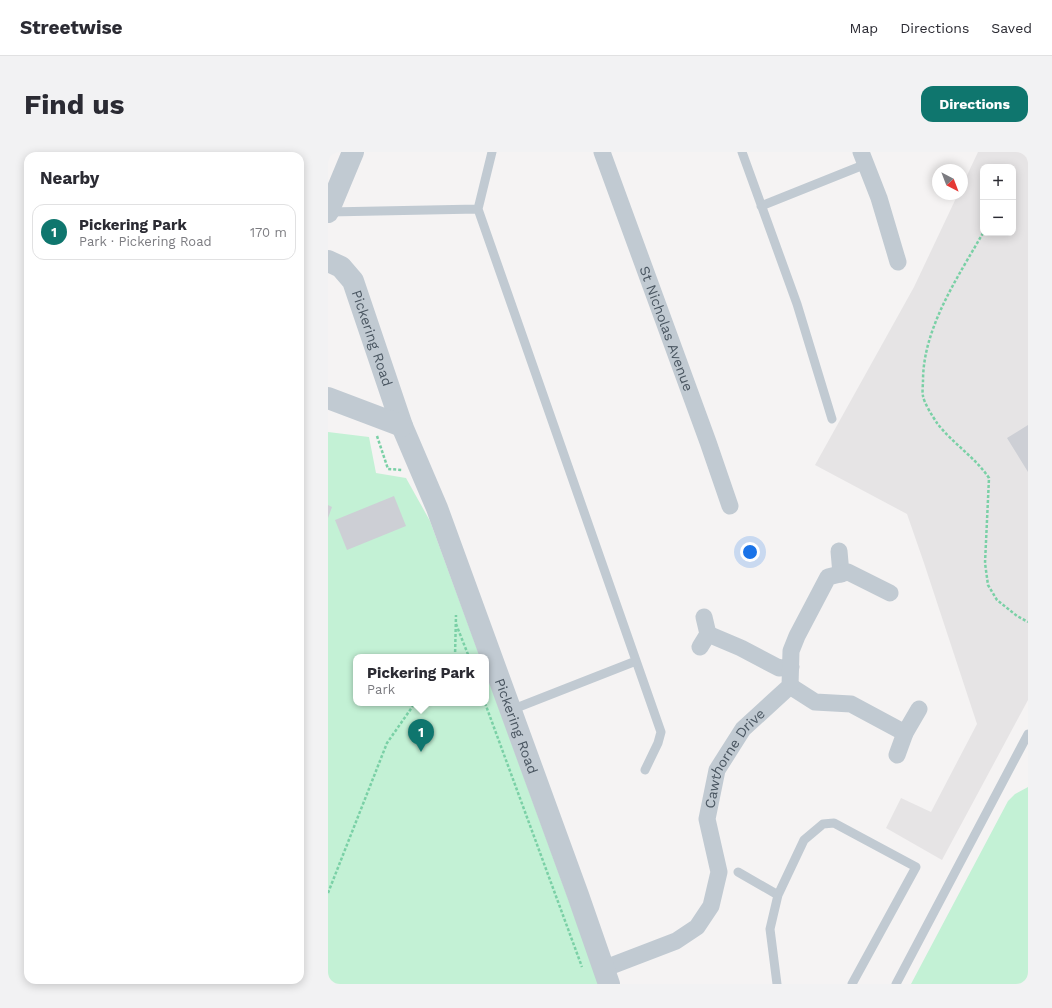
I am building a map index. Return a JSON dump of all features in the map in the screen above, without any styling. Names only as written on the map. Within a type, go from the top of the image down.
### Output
[{"type":"street","points":[[328,212],[352,152]]},
{"type":"street","name":"St Nicholas Avenue","points":[[602,152],[730,506]]},
{"type":"street","points":[[864,158],[879,198],[898,262]]},
{"type":"street","name":"Pickering Road","points":[[328,260],[340,267],[353,281],[402,426],[437,508],[578,895],[598,974]]},
{"type":"street","points":[[328,398],[402,426]]},
{"type":"street","points":[[839,551],[841,574]]},
{"type":"street","points":[[890,593],[848,572],[828,577],[797,636],[791,651],[790,686],[815,702],[851,704],[905,733]]},
{"type":"street","points":[[704,633],[741,648],[779,668],[791,667]]},
{"type":"street","name":"Cawthorne Drive","points":[[598,974],[676,941],[697,927],[710,906],[719,872],[707,819],[717,770],[743,729],[790,686]]},
{"type":"street","points":[[897,755],[905,733],[919,709]]},
{"type":"lane","points":[[492,152],[478,209],[661,732],[658,743],[645,770]]},
{"type":"lane","points":[[742,152],[797,304],[832,419]]},
{"type":"lane","points":[[761,206],[864,158]]},
{"type":"lane","points":[[328,212],[478,209]]},
{"type":"lane","points":[[511,710],[636,661]]},
{"type":"lane","points":[[896,984],[1028,734]]},
{"type":"lane","points":[[777,984],[770,929],[778,895],[804,840],[823,824],[834,824],[916,867],[852,984]]},
{"type":"lane","points":[[738,872],[778,895]]},
{"type":"path","points":[[981,236],[945,303],[930,336],[923,367],[923,396],[937,422],[954,443],[982,468],[989,478],[985,563],[988,585],[997,600],[1017,616],[1028,622]]},
{"type":"path","points":[[376,434],[388,469],[403,470]]},
{"type":"path","points":[[456,621],[468,654]]},
{"type":"path","points":[[328,893],[387,743],[413,706]]},
{"type":"path","points":[[487,706],[598,974]]},
{"type":"shaded area","points":[[978,152],[1028,152],[1028,700],[942,860],[886,828],[901,798],[931,812],[977,724],[907,514],[815,465],[914,287],[955,200],[968,200],[968,173]]},
{"type":"green space","points":[[328,432],[369,437],[376,473],[406,478],[430,521],[479,654],[353,654],[353,706],[489,706],[489,681],[599,984],[328,984]]},
{"type":"green space","points":[[1028,787],[1028,984],[911,984],[1008,801],[1015,794]]},
{"type":"building","points":[[1028,425],[1028,472],[1007,438]]},
{"type":"building","points":[[394,496],[406,526],[347,550],[335,520]]},
{"type":"building","points":[[328,505],[332,507],[328,518]]},
{"type":"place","name":"Pickering Park","points":[[421,752]]}]
